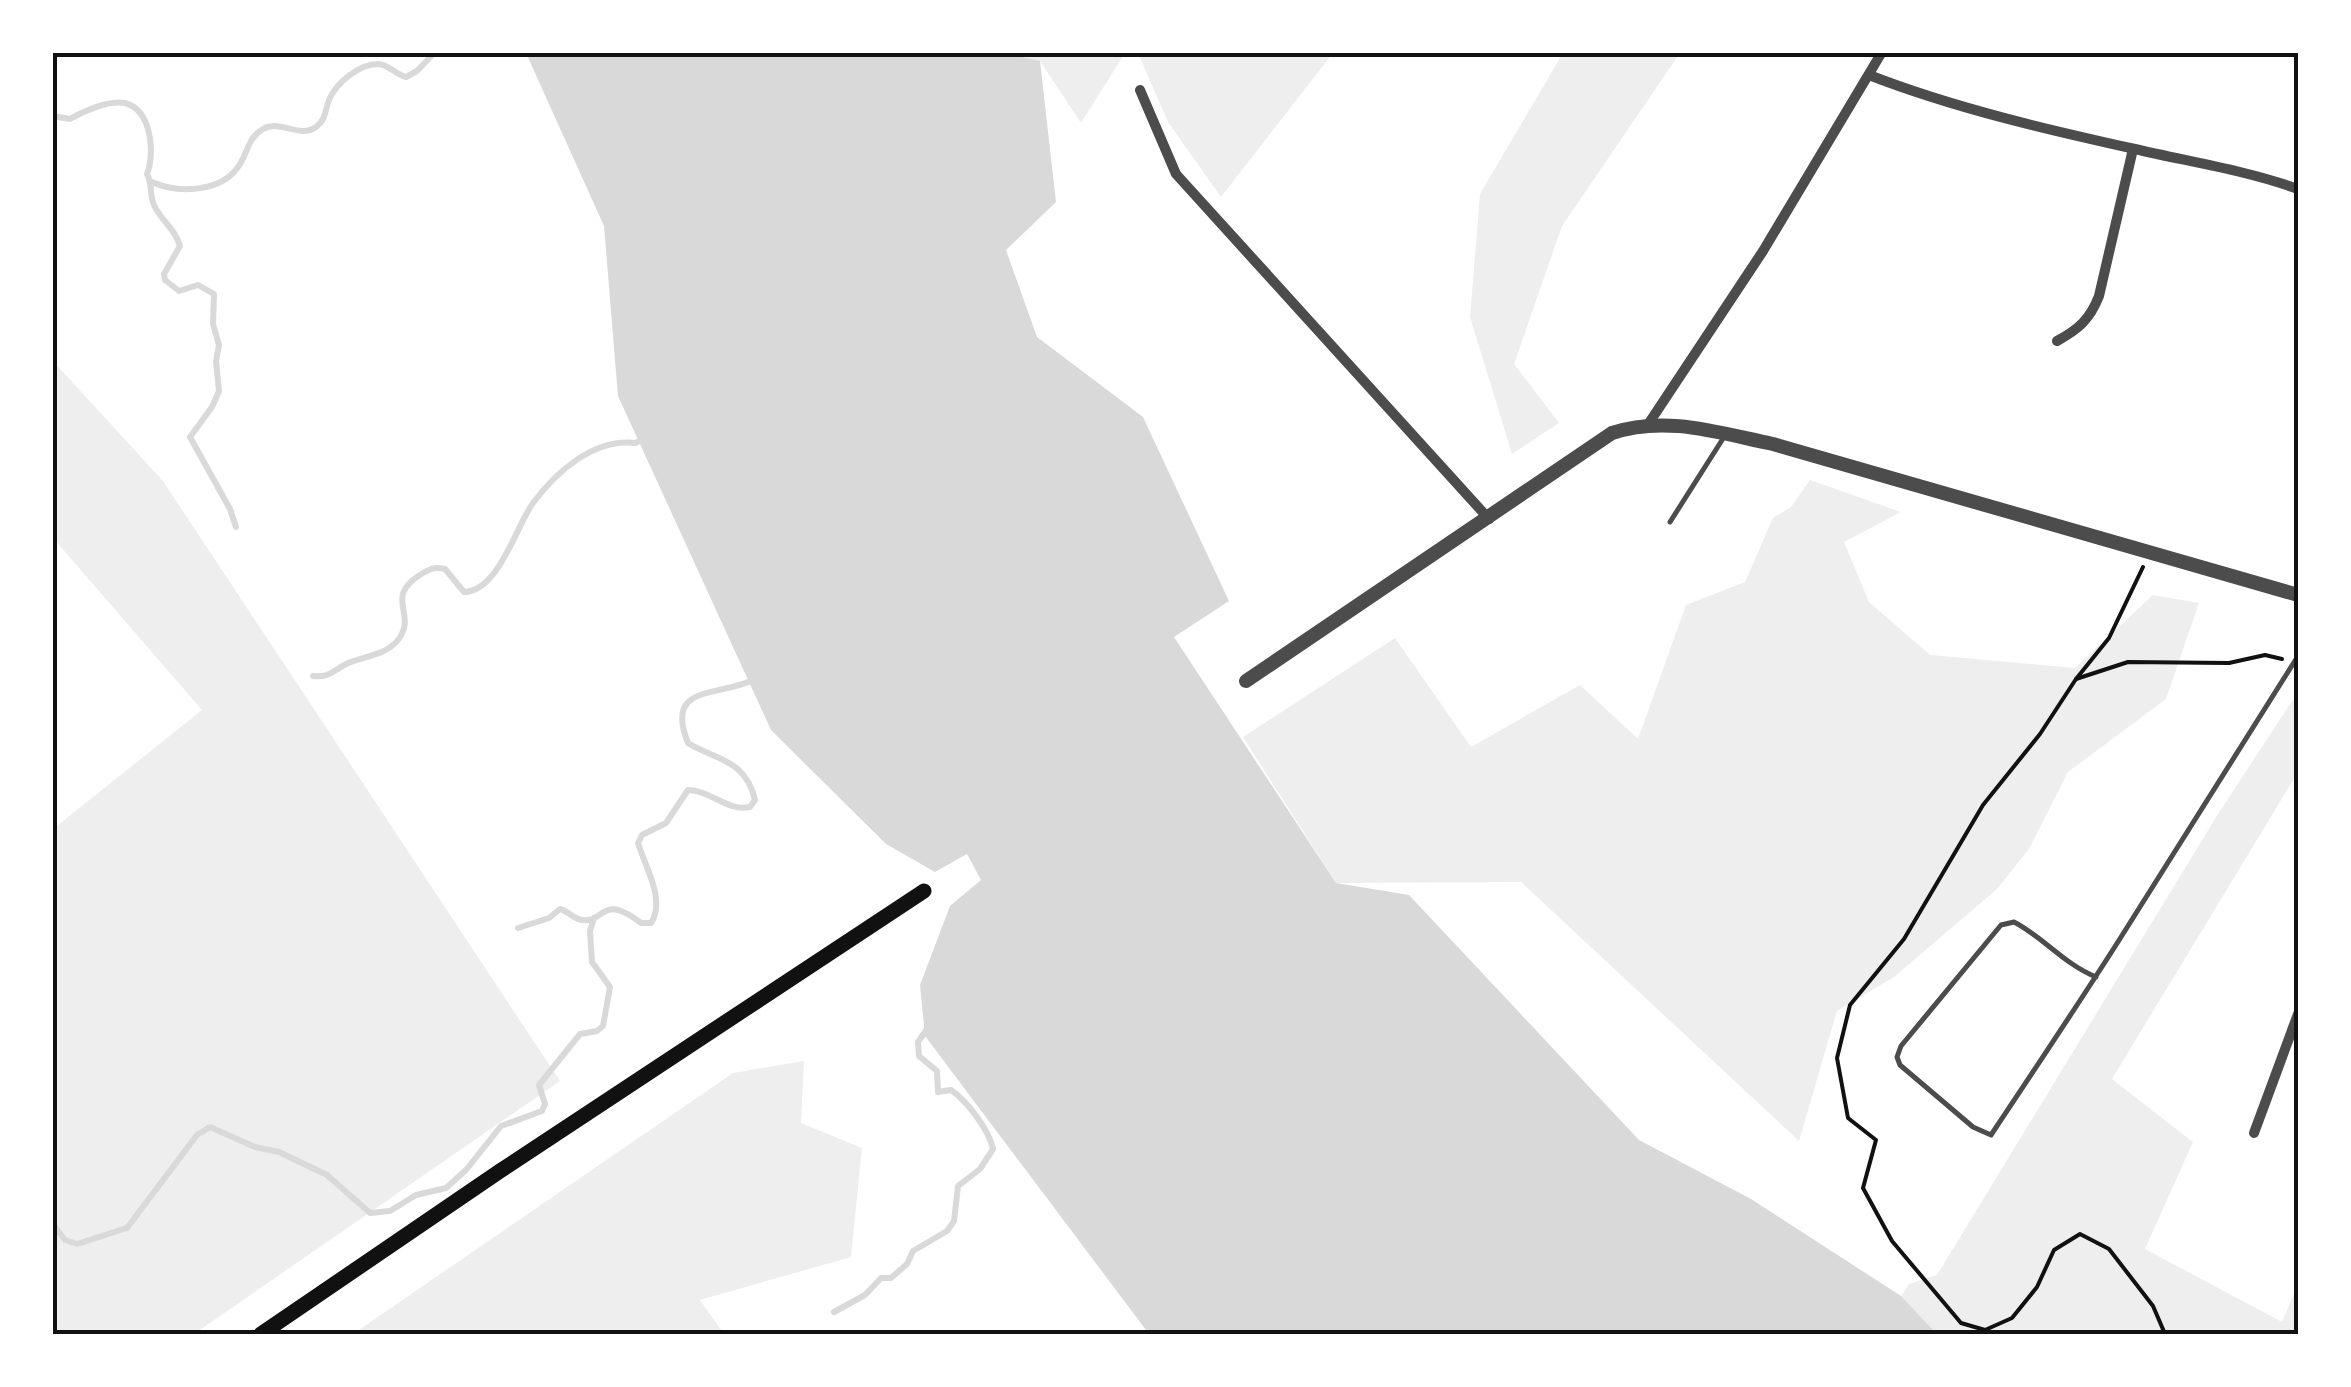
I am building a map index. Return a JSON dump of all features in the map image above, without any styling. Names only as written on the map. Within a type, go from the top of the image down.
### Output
[{"type":"main road","points":[[261,1334],[924,891]]},
{"type":"street","points":[[1649,423],[1762,252],[1882,52]]},
{"type":"street","points":[[1869,75],[1924,96],[2133,149],[2264,177],[2298,189]]},
{"type":"street","points":[[1140,90],[1176,174],[1489,518]]},
{"type":"street","points":[[2057,340],[2078,330],[2092,314],[2100,296],[2133,149]]},
{"type":"street","points":[[1246,681],[1612,433],[1649,423],[1773,444],[2298,595]]},
{"type":"street","points":[[2254,1133],[2298,1014]]},
{"type":"lane","points":[[1670,522],[1726,434]]},
{"type":"lane","points":[[2096,977],[2068,962],[2025,927],[2014,922],[2001,925],[1902,1046],[1897,1057],[1900,1065],[1973,1127],[1990,1135],[2096,977],[2297,659]]},
{"type":"path","points":[[2149,554],[2109,638],[2040,734],[1982,805],[1904,939],[1850,1006],[1837,1058],[1848,1118],[1876,1140],[1863,1188],[1892,1242],[1961,1323],[1985,1330],[2012,1318],[2036,1287],[2054,1250],[2080,1234],[2110,1249],[2153,1306],[2165,1334]]},
{"type":"path","points":[[2076,679],[2128,662],[2229,663],[2265,655],[2297,659]]},
{"type":"shaded area","points":[[1000,52],[1040,61],[1056,202],[1006,250],[1037,337],[1143,417],[1229,601],[1174,637],[1336,883],[1409,895],[1639,1140],[1751,1199],[1901,1296],[1937,1334],[1149,1334],[925,1036],[920,985],[950,906],[981,880],[967,854],[935,872],[886,844],[771,730],[618,396],[604,226],[526,53]]},
{"type":"shaded area","points":[[1000,53],[1125,53],[1081,123],[1040,61]]},
{"type":"shaded area","points":[[1138,53],[1333,53],[1221,197],[1168,122]]},
{"type":"shaded area","points":[[1563,53],[1680,53],[1562,226],[1514,364],[1559,423],[1512,454],[1470,317],[1480,194]]},
{"type":"shaded area","points":[[53,361],[163,481],[560,1081],[194,1334],[53,1334],[53,829],[202,710],[53,538]]},
{"type":"shaded area","points":[[1810,480],[1901,512],[1844,542],[1869,602],[1930,655],[2075,668],[2153,595],[2199,603],[2166,699],[2068,772],[2029,849],[1997,889],[1894,977],[1837,1011],[1799,1141],[1521,882],[1336,883],[1243,737],[1395,638],[1471,747],[1580,685],[1638,739],[1686,605],[1745,582],[1773,518],[1791,507]]},
{"type":"shaded area","points":[[2298,692],[2298,772],[2112,1079],[2193,1142],[2145,1249],[2282,1322],[2298,1284],[2298,1334],[1937,1334],[1901,1296],[1909,1284],[1937,1275],[2218,814]]},
{"type":"shaded area","points":[[804,1061],[801,1123],[862,1148],[851,1257],[700,1300],[724,1334],[353,1334],[733,1073]]},
{"type":"waterway","points":[[152,182],[186,189],[221,182],[238,167],[254,137],[263,129],[277,126],[304,131],[316,127],[332,94],[356,71],[378,64],[406,77],[435,52]]},
{"type":"waterway","points":[[52,116],[70,119],[118,102],[134,107],[146,123],[151,145],[147,174],[153,201],[180,246],[164,274],[165,280],[179,291],[198,285],[214,294],[219,391],[190,437],[236,527]]},
{"type":"waterway","points":[[313,676],[327,675],[393,645],[405,622],[404,590],[426,571],[445,569],[464,592],[476,589],[497,569],[533,503],[553,479],[591,451],[636,443],[645,436]]},
{"type":"waterway","points":[[518,928],[549,918],[560,909],[582,920],[610,909],[618,910],[641,923],[651,923],[655,894],[638,843],[642,835],[666,823],[688,790],[742,808],[750,807],[755,800],[751,786],[737,768],[688,743],[683,711],[698,696],[753,680]]},
{"type":"waterway","points":[[52,1223],[65,1240],[77,1244],[127,1228],[197,1135],[210,1127],[255,1147],[279,1152],[327,1175],[370,1213],[390,1211],[416,1195],[446,1188],[466,1170],[501,1126],[542,1111],[545,1104],[539,1085],[580,1034],[603,1026],[610,987],[592,962],[590,931],[594,918]]},
{"type":"waterway","points":[[834,1312],[865,1295],[881,1278],[891,1278],[907,1264],[913,1251],[947,1231],[954,1221],[958,1186],[980,1169],[993,1149],[982,1125],[964,1102],[951,1090],[938,1092],[937,1071],[919,1056],[918,1042],[929,1026]]}]
